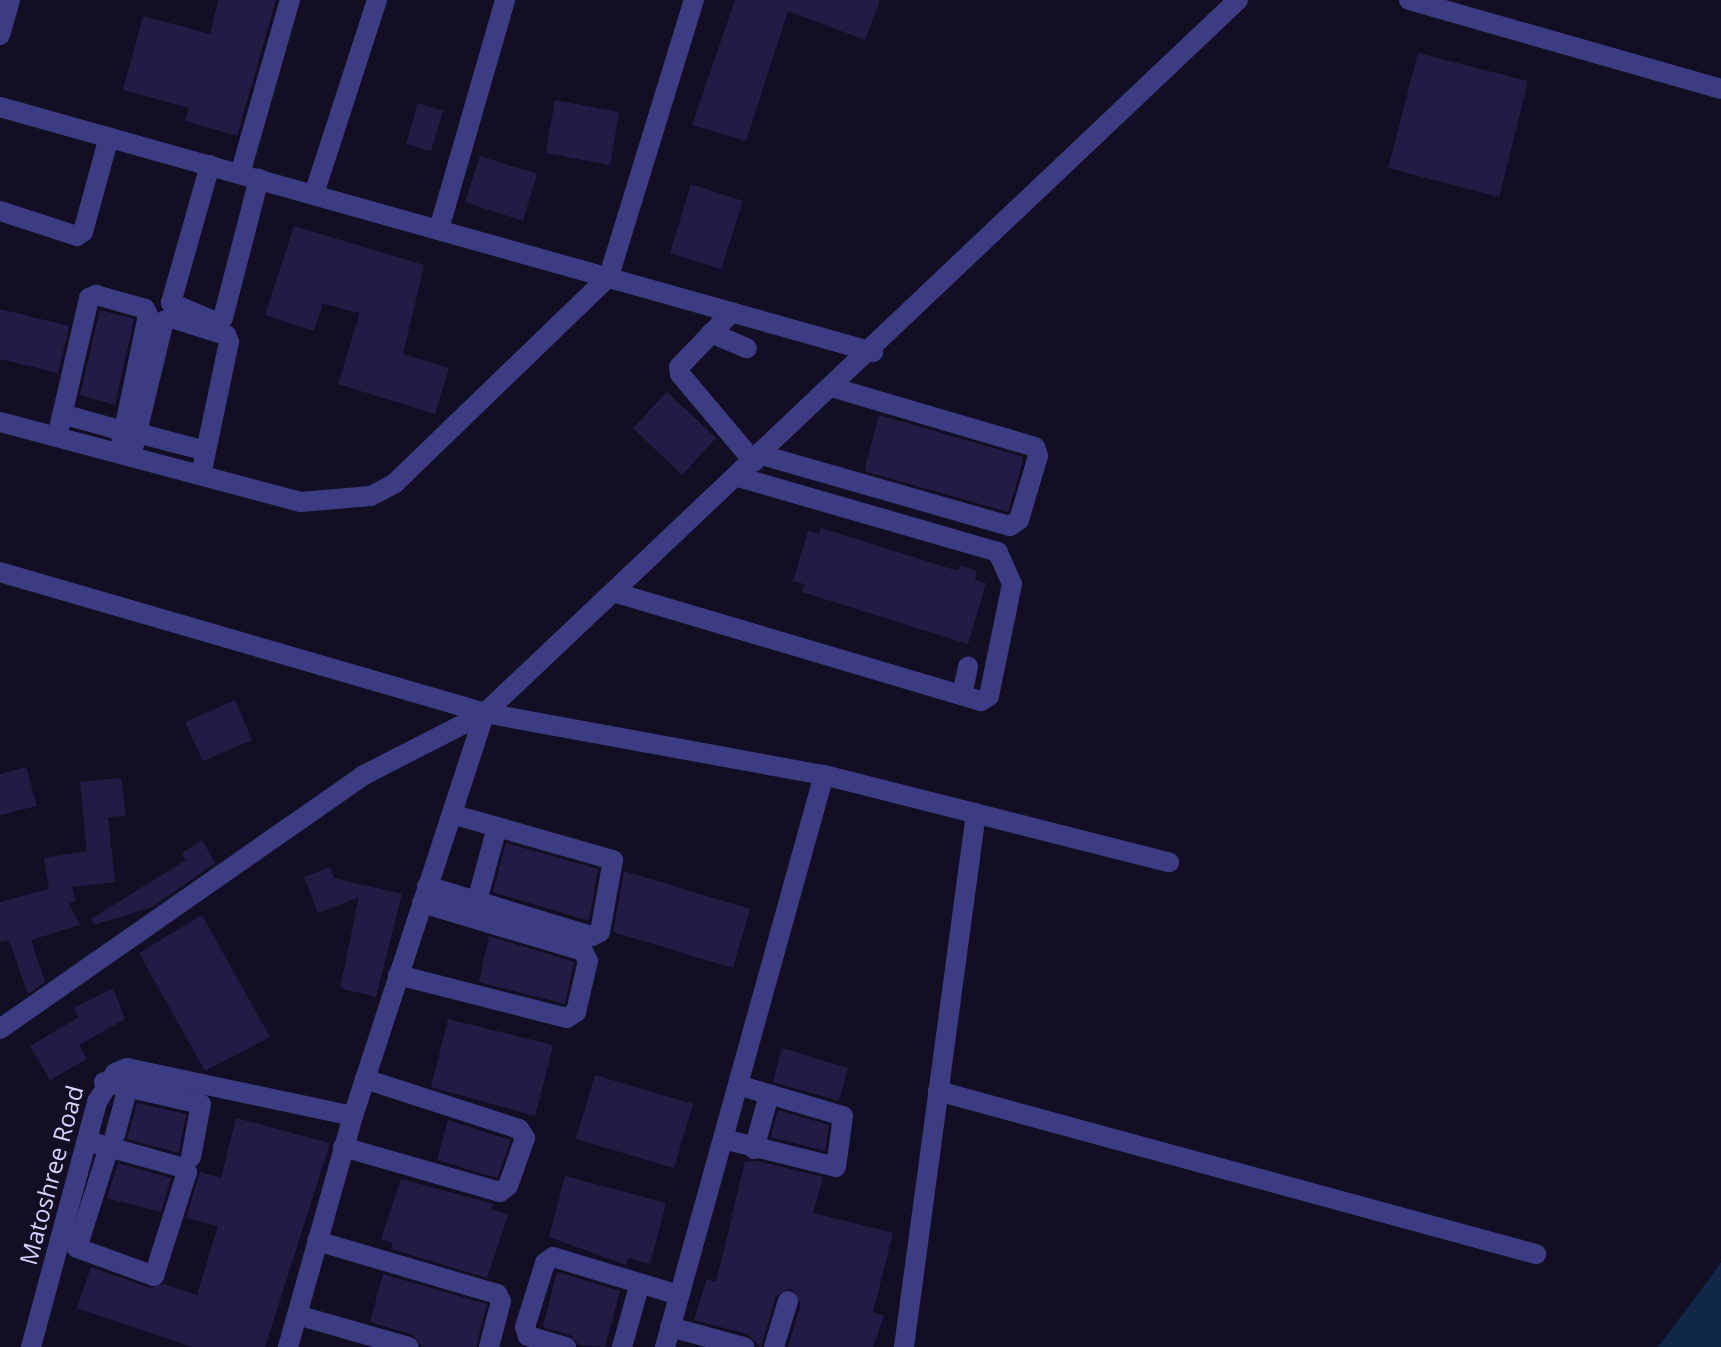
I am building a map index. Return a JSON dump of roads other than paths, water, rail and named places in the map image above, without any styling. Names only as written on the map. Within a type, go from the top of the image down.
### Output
[{"type":"street","points":[[210,165],[171,303],[216,322],[223,318],[250,176],[290,0]]},
{"type":"street","points":[[314,194],[377,0]]},
{"type":"street","points":[[439,229],[505,0]]},
{"type":"street","points":[[0,422],[301,502],[371,496],[395,483],[609,276],[694,0]]},
{"type":"street","points":[[0,1029],[362,776],[485,713],[873,352],[1238,0]]},
{"type":"street","points":[[1409,0],[1721,89]]},
{"type":"street","points":[[0,35],[6,1]]},
{"type":"street","points":[[0,107],[873,352]]},
{"type":"street","points":[[0,211],[77,236],[83,232],[109,137]]},
{"type":"street","points":[[57,437],[89,298],[108,298],[145,309],[148,315],[125,455]]},
{"type":"street","points":[[732,312],[711,333],[680,374],[758,459],[1010,526],[1019,520],[1038,456],[1035,447],[834,388]]},
{"type":"street","points":[[130,432],[164,321],[171,318],[226,335],[229,342],[201,475]]},
{"type":"street","points":[[711,333],[747,348]]},
{"type":"street","points":[[62,414],[206,451]]},
{"type":"street","points":[[613,592],[981,701],[989,696],[1012,584],[1007,560],[984,548],[738,477]]},
{"type":"street","points":[[0,572],[485,713],[824,775],[1169,862]]},
{"type":"street","points":[[962,695],[968,667]]},
{"type":"street","points":[[288,1347],[343,1147],[485,713]]},
{"type":"street","points":[[744,1347],[667,1337],[824,775]]},
{"type":"street","points":[[904,1347],[976,813]]},
{"type":"street","points":[[424,894],[477,901],[592,936],[600,932],[613,860],[452,814]]},
{"type":"street","points":[[477,901],[497,827]]},
{"type":"street","points":[[398,975],[567,1018],[576,1012],[588,961],[583,951],[424,894]]},
{"type":"street","name":"Matoshree Road","points":[[31,1347],[104,1082],[127,1068],[353,1116]]},
{"type":"street","points":[[343,1147],[500,1192],[508,1186],[525,1138],[519,1129],[365,1079]]},
{"type":"street","points":[[104,1082],[201,1104],[191,1157]]},
{"type":"street","points":[[723,1139],[836,1167],[843,1116],[738,1085]]},
{"type":"street","points":[[87,1141],[112,1141],[187,1172],[154,1276],[77,1248],[112,1141],[128,1087]]},
{"type":"street","points":[[938,1091],[1536,1254]]},
{"type":"street","points":[[754,1149],[769,1095]]},
{"type":"street","points":[[317,1241],[497,1294],[501,1301],[489,1347]]},
{"type":"street","points":[[566,1347],[528,1336],[525,1327],[545,1263],[553,1257],[679,1295]]},
{"type":"street","points":[[622,1347],[640,1283]]},
{"type":"street","points":[[774,1347],[788,1301]]},
{"type":"street","points":[[297,1315],[409,1347]]},
{"type":"water","points":[[1721,1262],[1721,1347],[1658,1347],[1712,1275]]}]
